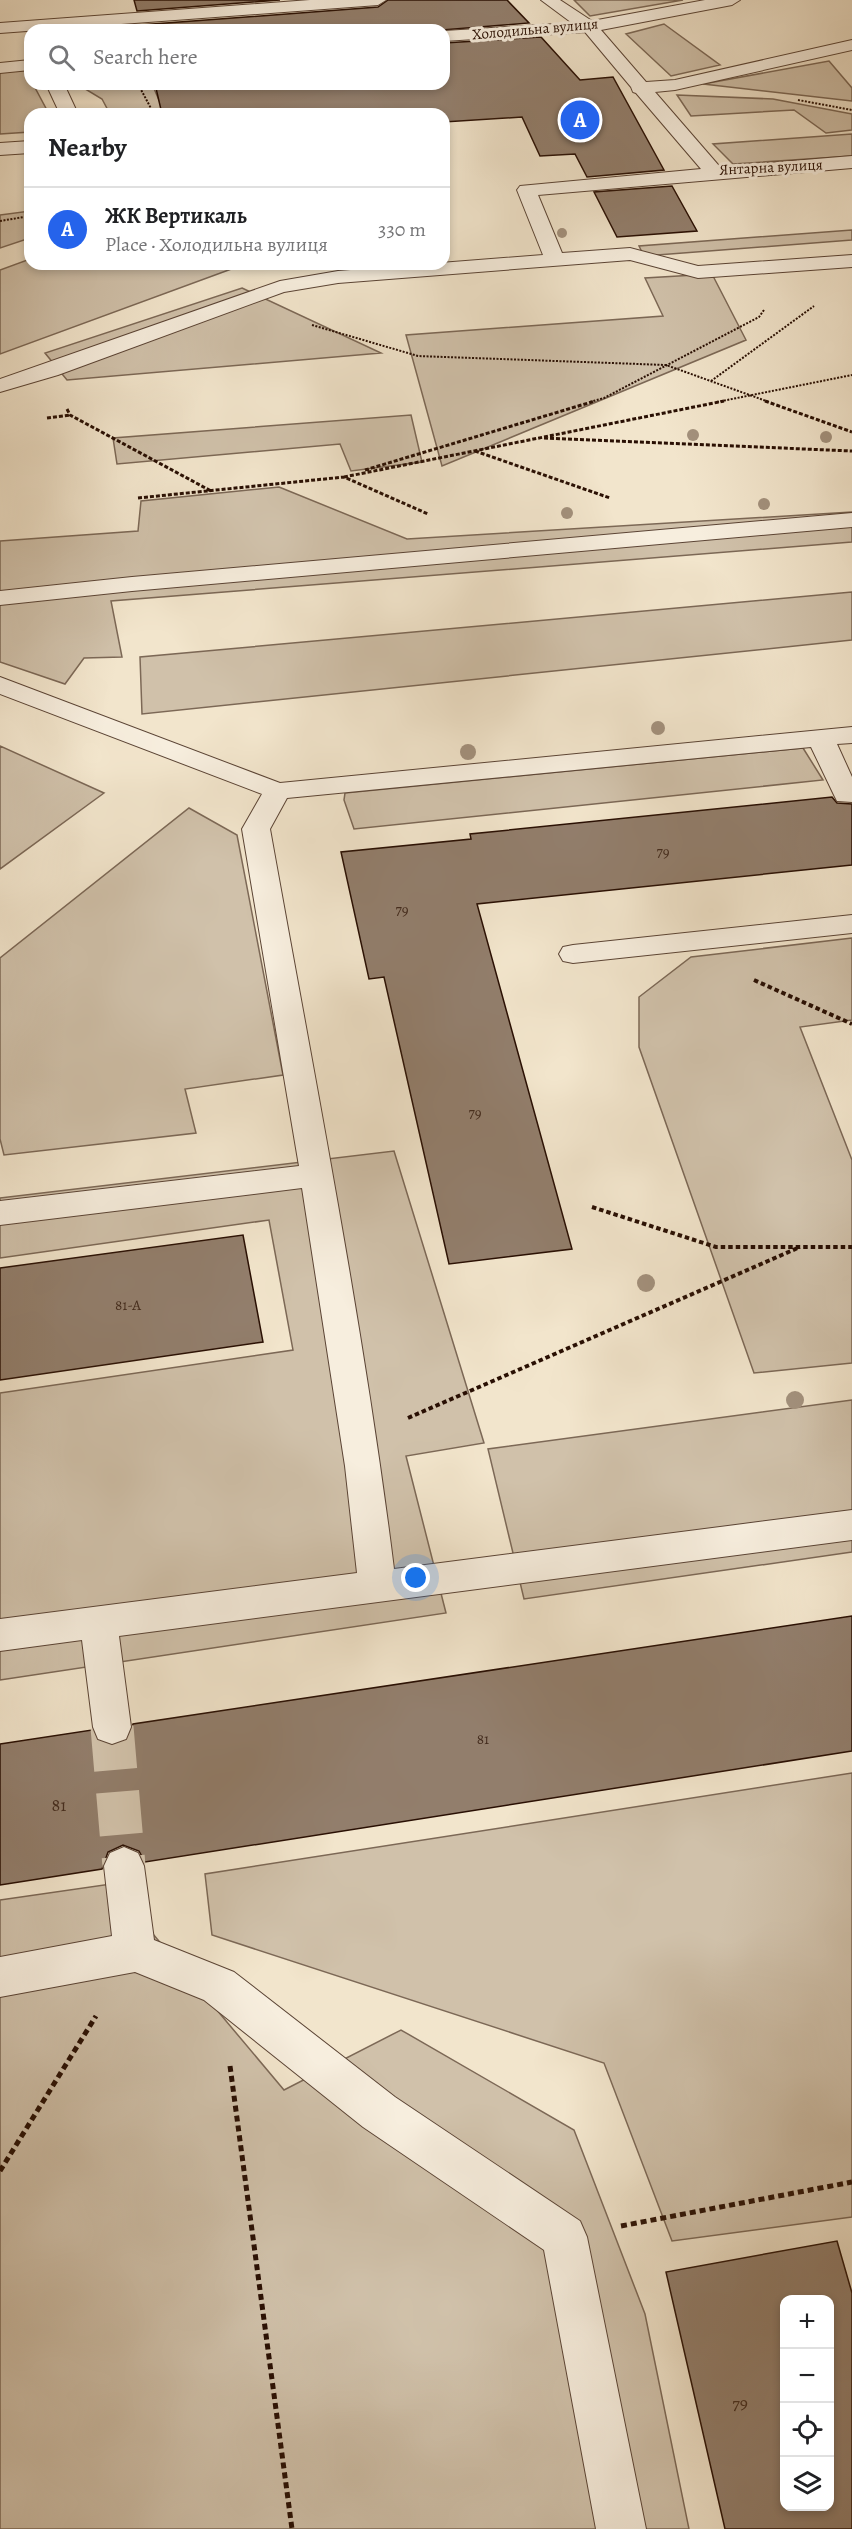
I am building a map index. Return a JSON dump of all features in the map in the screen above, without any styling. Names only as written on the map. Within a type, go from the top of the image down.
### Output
[{"type":"street","points":[[54,24],[378,0]]},
{"type":"street","name":"Янтарна вулиця","points":[[549,0],[589,27],[639,88],[715,173],[852,162]]},
{"type":"street","name":"Холодильна вулиця","points":[[450,36],[589,27],[732,0]]},
{"type":"street","points":[[0,28],[24,26]]},
{"type":"street","points":[[639,88],[675,85],[852,45]]},
{"type":"street","points":[[783,59],[852,56]]},
{"type":"street","points":[[0,68],[24,66]]},
{"type":"street","points":[[58,90],[66,108]]},
{"type":"street","points":[[0,149],[24,147]]},
{"type":"street","points":[[555,260],[527,190],[715,173]]},
{"type":"street","points":[[450,268],[630,254],[698,272],[852,261]]},
{"type":"street","points":[[0,386],[280,287],[338,277],[427,270]]},
{"type":"street","points":[[0,598],[132,584],[852,520]]},
{"type":"street","points":[[0,685],[277,791],[852,735]]},
{"type":"street","points":[[821,739],[847,795]]},
{"type":"street","points":[[277,791],[255,829],[316,1175],[358,1439],[377,1585]]},
{"type":"street","points":[[573,954],[852,924]]},
{"type":"street","points":[[0,1213],[316,1175]]},
{"type":"street","points":[[0,1635],[852,1525]]},
{"type":"street","points":[[98,1622],[112,1727]]},
{"type":"street","points":[[124,1866],[135,1952]]},
{"type":"street","points":[[0,1977],[135,1952],[219,1986],[379,2112],[564,2237],[621,2529]]},
{"type":"path","points":[[141,90],[151,108]]},
{"type":"path","points":[[0,221],[24,217]]},
{"type":"path","points":[[344,477],[604,398],[759,317],[800,264]]},
{"type":"path","points":[[236,303],[418,356],[666,365],[852,432]]},
{"type":"path","points":[[710,382],[814,306]]},
{"type":"path","points":[[50,370],[70,415],[211,491]]},
{"type":"path","points":[[138,498],[344,477],[852,375]]},
{"type":"path","points":[[538,438],[852,452]]},
{"type":"path","points":[[475,451],[620,501]]},
{"type":"path","points":[[344,477],[508,550]]},
{"type":"path","points":[[673,944],[851,1025]]},
{"type":"path","points":[[592,1207],[717,1247],[852,1247]]},
{"type":"path","points":[[358,1439],[800,1247]]},
{"type":"path","points":[[0,2171],[135,1952]]},
{"type":"path","points":[[219,1986],[292,2529]]},
{"type":"path","points":[[564,2237],[852,2182]]},
{"type":"shaded area","points":[[574,0],[683,0],[590,16]]},
{"type":"shaded area","points":[[664,24],[720,65],[671,76],[626,34]]},
{"type":"shaded area","points":[[829,61],[852,88],[852,101],[703,84]]},
{"type":"shaded area","points":[[24,70],[24,90],[36,90],[46,108],[24,108],[24,132],[0,134],[0,72]]},
{"type":"shaded area","points":[[87,90],[155,90],[162,108],[107,108],[102,99]]},
{"type":"shaded area","points":[[677,95],[773,99],[852,114],[852,130],[826,133],[794,110],[691,116]]},
{"type":"shaded area","points":[[852,134],[852,156],[733,164],[713,144]]},
{"type":"shaded area","points":[[24,212],[24,240],[0,248],[0,215]]},
{"type":"shaded area","points":[[852,230],[852,240],[644,256],[639,246]]},
{"type":"shaded area","points":[[24,261],[24,270],[229,270],[0,354],[0,270]]},
{"type":"shaded area","points":[[712,274],[746,340],[442,466],[406,335],[663,316],[645,278]]},
{"type":"shaded area","points":[[242,288],[381,353],[67,380],[45,353]]},
{"type":"shaded area","points":[[411,415],[422,462],[351,471],[340,444],[117,464],[113,438]]},
{"type":"shaded area","points":[[279,487],[407,539],[852,512],[852,542],[111,601],[122,657],[84,658],[65,684],[0,662],[0,541],[138,531],[141,501]]},
{"type":"shaded area","points":[[852,592],[852,640],[142,714],[140,657]]},
{"type":"shaded area","points":[[0,746],[104,793],[0,869]]},
{"type":"shaded area","points":[[803,748],[823,780],[354,829],[344,800],[345,793]]},
{"type":"shaded area","points":[[189,808],[237,835],[283,1075],[185,1089],[196,1133],[4,1155],[0,1139],[0,958]]},
{"type":"shaded area","points":[[852,938],[852,1020],[800,1027],[852,1160],[852,1363],[754,1373],[639,1047],[639,997],[691,957]]},
{"type":"shaded area","points":[[394,1151],[484,1443],[406,1456],[446,1613],[0,1680],[0,1393],[293,1350],[269,1220],[0,1258],[0,1198]]},
{"type":"shaded area","points":[[852,1400],[852,1552],[524,1599],[488,1449]]},
{"type":"shaded area","points":[[852,1773],[852,2217],[672,2241],[604,2063],[212,1935],[205,1874]]},
{"type":"shaded area","points":[[111,1884],[284,2090],[401,2030],[574,2130],[645,2314],[689,2529],[0,2529],[0,1900]]},
{"type":"building","points":[[134,0],[280,0],[137,11]]},
{"type":"building","points":[[388,0],[507,0],[529,23],[450,29],[450,24],[153,24],[378,7]]},
{"type":"building","points":[[541,37],[580,80],[613,77],[664,170],[587,177],[575,154],[540,156],[522,117],[450,122],[450,108],[161,108],[156,90],[450,90],[450,43]]},
{"type":"building","points":[[672,186],[697,231],[617,237],[594,192]]},
{"type":"building","points":[[832,797],[837,803],[852,804],[852,865],[477,904],[572,1249],[449,1264],[384,977],[369,979],[341,852],[471,839],[470,834]]},
{"type":"building","points":[[243,1235],[263,1342],[0,1380],[0,1268]]},
{"type":"building","points":[[852,1616],[852,1751],[145,1862],[139,1851],[123,1845],[108,1852],[102,1869],[0,1885],[0,1744],[92,1730],[97,1741],[113,1746],[128,1740],[133,1724]]},
{"type":"building","points":[[837,2241],[852,2293],[852,2529],[725,2529],[666,2272]]},
{"type":"tunnel","points":[[112,1727],[124,1866]]},
{"type":"place","name":"ЖК Вертикаль","points":[[580,120]]}]
